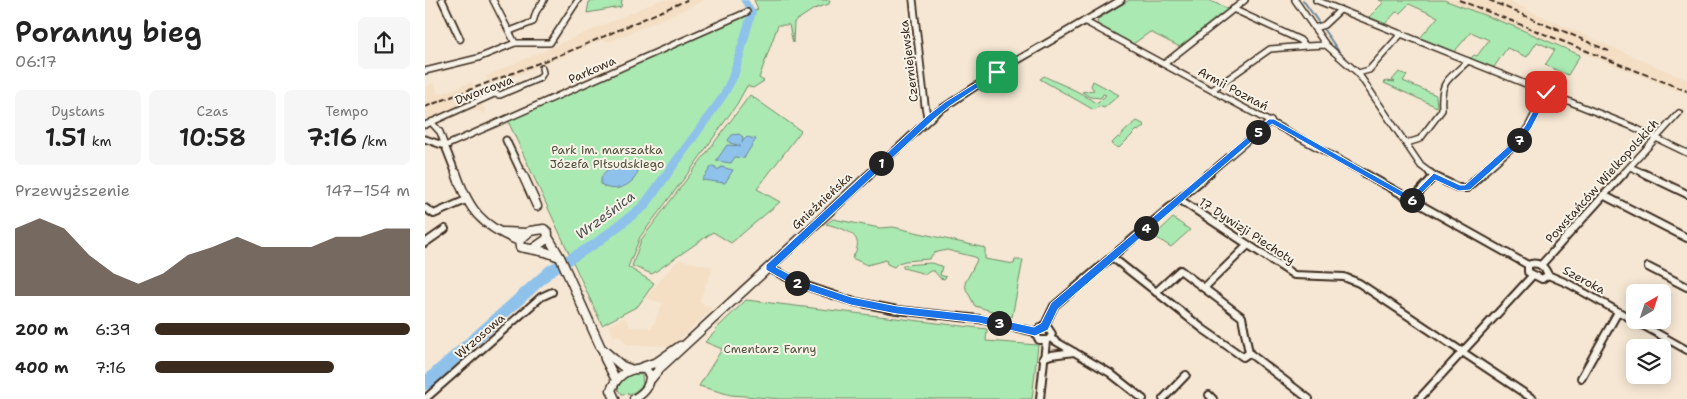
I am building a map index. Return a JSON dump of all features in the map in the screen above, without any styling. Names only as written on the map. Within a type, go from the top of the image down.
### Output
[{"type":"street","points":[[442,0],[460,39]]},
{"type":"street","points":[[493,0],[515,43]]},
{"type":"street","points":[[510,31],[533,22],[536,12],[544,0]]},
{"type":"street","points":[[425,71],[476,58],[515,43],[550,43],[578,0]]},
{"type":"street","name":"Czerniejewska","points":[[913,0],[925,105],[927,116],[930,118]]},
{"type":"street","name":"Gnieźnieńska","points":[[637,398],[647,389],[651,379],[660,368],[930,118],[990,76],[1121,0]]},
{"type":"street","points":[[1164,64],[1245,0]]},
{"type":"street","points":[[1295,0],[1326,45],[1358,73],[1421,166],[1434,176],[1459,188],[1467,188],[1516,144],[1528,127],[1546,92]]},
{"type":"street","points":[[1316,0],[1546,92],[1687,153]]},
{"type":"street","points":[[1233,9],[1300,40],[1306,46]]},
{"type":"street","points":[[1314,28],[1324,24],[1340,10]]},
{"type":"street","name":"Parkowa","points":[[445,146],[747,12]]},
{"type":"street","name":"Armii Poznań","points":[[1084,21],[1271,121],[1528,265]]},
{"type":"street","points":[[1358,73],[1369,70],[1401,34]]},
{"type":"street","points":[[1212,90],[1265,51],[1276,47],[1326,45]]},
{"type":"street","points":[[1407,143],[1420,139],[1441,110],[1441,91],[1444,84],[1468,61]]},
{"type":"street","name":"Dworcowa","points":[[425,125],[494,94],[500,95],[540,78],[543,73],[542,68]]},
{"type":"street","name":"Powstańców Wielkopolskich","points":[[1541,265],[1679,113]]},
{"type":"street","points":[[1035,332],[1044,327],[1054,306],[1271,121]]},
{"type":"street","points":[[431,122],[440,132],[466,200],[475,214],[500,232],[519,241],[522,248],[543,249],[560,257]]},
{"type":"street","points":[[425,139],[445,146]]},
{"type":"street","points":[[506,140],[537,206]]},
{"type":"street","points":[[1629,167],[1687,194]]},
{"type":"street","points":[[1412,200],[1434,176]]},
{"type":"street","points":[[1603,196],[1687,238]]},
{"type":"street","points":[[425,208],[434,214],[466,200]]},
{"type":"street","name":"17 Dywizji Piechoty","points":[[1179,200],[1294,275],[1344,277],[1359,283],[1533,399]]},
{"type":"street","points":[[425,244],[445,228]]},
{"type":"street","points":[[519,241],[527,233],[535,229],[547,231],[548,237],[560,257],[616,380]]},
{"type":"street","points":[[500,232],[527,233]]},
{"type":"street","points":[[534,248],[543,244],[548,237]]},
{"type":"street","points":[[1204,288],[1248,245]]},
{"type":"street","points":[[1112,257],[1203,329],[1243,357],[1249,353]]},
{"type":"street","points":[[1535,263],[1541,265],[1545,268],[1548,275],[1542,279],[1532,276],[1528,272],[1528,265],[1535,263]]},
{"type":"street","points":[[1648,266],[1687,287]]},
{"type":"street","points":[[769,268],[797,283],[851,301],[897,310],[979,319],[1035,332]]},
{"type":"street","points":[[1156,292],[1180,270],[1242,317],[1249,353],[1309,399]]},
{"type":"street","name":"Szeroka","points":[[1548,275],[1569,284],[1687,350]]},
{"type":"street","points":[[1419,399],[1532,276]]},
{"type":"street","name":"Wrzosowa","points":[[425,399],[541,297],[552,292]]},
{"type":"street","points":[[1581,378],[1619,312]]},
{"type":"street","points":[[1040,399],[1043,358],[1051,331],[1044,327]]},
{"type":"street","points":[[1035,332],[1037,338],[1048,340],[1075,352],[1120,379],[1143,399]]},
{"type":"street","name":"Gnieźnieńska","points":[[630,369],[640,368],[657,362],[699,333]]},
{"type":"street","points":[[603,350],[623,366],[630,369],[616,380],[611,390],[614,399]]},
{"type":"street","points":[[1043,358],[1055,353],[1069,354],[1075,352]]},
{"type":"street","points":[[640,368],[648,372],[651,379]]},
{"type":"street","points":[[1163,399],[1186,375]]},
{"type":"shaded area","points":[[661,0],[705,0],[609,42],[602,40],[491,86],[486,76]]},
{"type":"shaded area","points":[[1447,0],[1505,0],[1687,80],[1687,94]]},
{"type":"shaded area","points":[[472,82],[486,112],[483,114],[480,111],[467,110],[443,121],[438,115],[425,121],[425,87],[434,83],[438,95]]},
{"type":"shaded area","points":[[680,260],[713,267],[699,301],[712,309],[672,346],[628,345],[619,335],[614,337],[609,325],[625,317],[630,327],[652,328],[663,303],[646,298],[675,263]]},
{"type":"green space","points":[[622,0],[621,7],[587,13],[589,2]]},
{"type":"green space","name":"Park im. marszałka Józefa Piłsudskiego","points":[[754,0],[830,0],[829,4],[814,9],[794,22],[793,43],[789,25],[778,25],[759,78],[764,81],[753,88],[747,86],[737,104],[695,164],[640,237],[628,267],[654,283],[638,306],[602,325],[508,121],[758,9]]},
{"type":"green space","points":[[1129,0],[1208,0],[1231,10],[1182,48],[1150,32],[1133,44],[1097,24],[1098,19]]},
{"type":"green space","points":[[1379,0],[1444,0],[1513,26],[1580,55],[1568,75],[1545,65],[1555,50],[1537,42],[1527,57],[1507,48],[1494,67],[1490,68],[1470,59],[1474,55],[1477,56],[1489,40],[1471,32],[1454,52],[1420,38],[1438,17],[1409,4],[1400,13],[1396,12],[1385,24],[1369,17],[1384,2]]},
{"type":"green space","points":[[1399,72],[1407,75],[1403,81],[1436,95],[1437,107],[1384,83],[1386,81],[1395,82],[1392,80]]},
{"type":"green space","points":[[1044,76],[1094,102],[1098,103],[1106,95],[1103,94],[1101,98],[1090,97],[1082,92],[1094,90],[1091,86],[1093,81],[1119,95],[1104,108],[1099,106],[1094,110],[1040,79]]},
{"type":"green space","points":[[750,95],[801,131],[757,189],[780,202],[731,243],[713,232],[652,274],[632,266],[641,240]]},
{"type":"green space","points":[[1137,121],[1145,125],[1137,130],[1119,148],[1111,144],[1118,137],[1120,138]]},
{"type":"green space","points":[[1173,218],[1190,230],[1171,247],[1154,236]]},
{"type":"green space","points":[[833,219],[880,228],[893,227],[985,248],[985,259],[1014,264],[1015,260],[1023,260],[1012,317],[975,306],[965,283],[977,260],[975,257],[947,250],[934,253],[929,259],[905,261],[898,263],[894,267],[887,264],[886,260],[867,265],[852,258],[857,244],[856,238],[852,234],[826,224]]},
{"type":"green space","points":[[931,263],[942,266],[940,275],[946,277],[944,279],[940,278],[934,271],[926,274],[903,268],[903,265]]},
{"type":"green space","name":"Cmentarz Farny","points":[[746,300],[987,329],[986,341],[1038,345],[1032,399],[781,399],[731,395],[699,386],[722,349],[705,342]]},
{"type":"green space","points":[[633,373],[642,375],[643,385],[633,393],[622,394],[618,390],[621,381]]},
{"type":"water","points":[[739,134],[743,137],[742,142],[747,137],[756,139],[744,158],[735,157],[731,163],[716,161],[727,145],[741,146],[730,143],[728,140],[732,135]]},
{"type":"water","points":[[628,163],[638,170],[633,180],[628,184],[611,189],[601,184],[605,171],[614,166]]},
{"type":"water","points":[[712,166],[716,167],[715,169],[720,169],[721,167],[733,170],[725,183],[702,180]]},
{"type":"waterway","name":"Wrześnica","points":[[425,384],[551,270],[595,244],[644,206],[724,95],[733,77],[752,12],[744,0]]},
{"type":"waterway","points":[[1303,0],[1340,53]]},
{"type":"railway","points":[[425,107],[575,49],[687,0]]},
{"type":"railway","points":[[1459,0],[1687,91]]},
{"type":"railway","points":[[1489,0],[1560,31]]},
{"type":"railway","points":[[1554,27],[1611,52]]},
{"type":"route","points":[[997,72],[947,104],[930,118],[769,268],[797,283],[851,301],[897,310],[979,319],[1035,332],[1037,329],[1044,327],[1054,306],[1271,121],[1412,200],[1434,176],[1459,188],[1467,188],[1516,144],[1525,133],[1546,92]]}]
